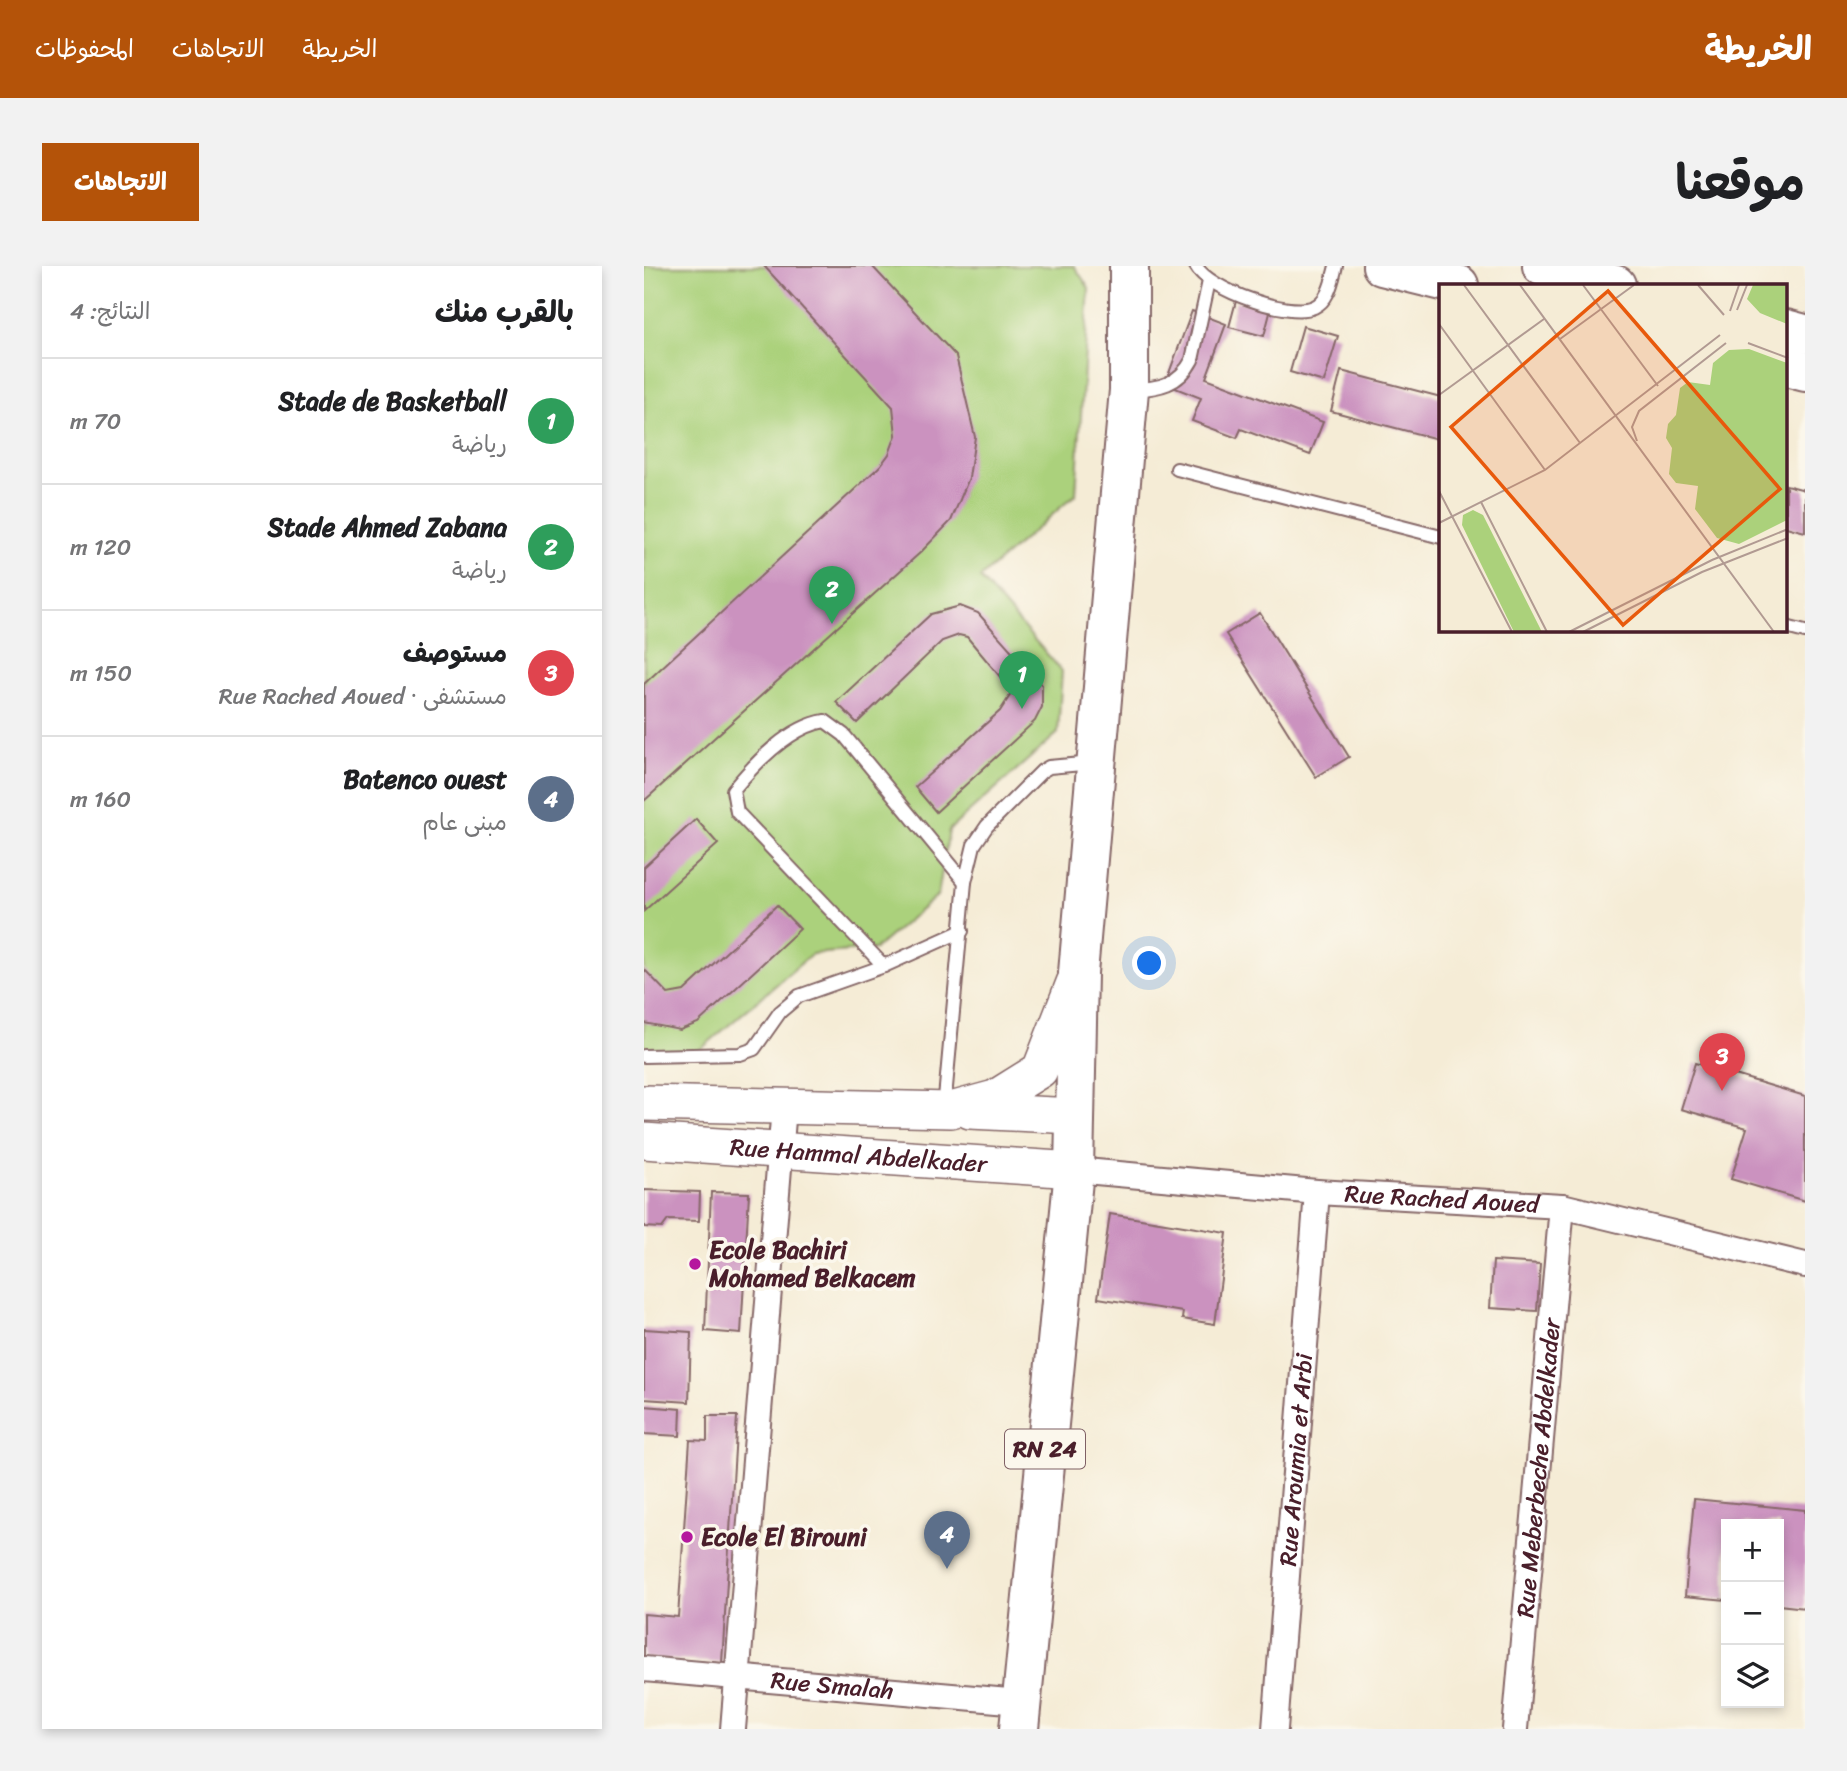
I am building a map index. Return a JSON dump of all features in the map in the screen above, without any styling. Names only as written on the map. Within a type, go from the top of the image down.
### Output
[{"type":"main road","points":[[1074,1170],[1078,973],[1129,390],[1129,266]]},
{"type":"main road","points":[[1382,266],[1455,284]]},
{"type":"main road","points":[[1542,266],[1612,284]]},
{"type":"main road","points":[[1787,329],[1805,334]]},
{"type":"main road","points":[[1787,367],[1805,372]]},
{"type":"main road","name":"RN 24","points":[[1019,1715],[1074,1170]]},
{"type":"street","points":[[947,1110],[995,1098],[1040,1070],[1078,973]]},
{"type":"street","points":[[644,1103],[947,1110],[1075,1116]]},
{"type":"street","points":[[733,1729],[778,1149],[784,1107]]},
{"type":"street","name":"Rue Hammal Abdelkader","points":[[644,1141],[1074,1170]]},
{"type":"street","name":"Rue Rached Aoued","points":[[1074,1170],[1317,1192],[1562,1206],[1805,1265]]},
{"type":"street","name":"Rue Aroumia et Arbi","points":[[1275,1729],[1317,1192]]},
{"type":"street","name":"Rue Meberbeche Abdelkader","points":[[1515,1729],[1562,1206]]},
{"type":"street","name":"Rue Smalah","points":[[644,1669],[736,1676],[1019,1715]]},
{"type":"lane","points":[[1196,266],[1209,281],[1228,292],[1290,309],[1313,307],[1328,295],[1336,266]]},
{"type":"lane","points":[[1129,390],[1172,384],[1186,371],[1192,360],[1209,281]]},
{"type":"lane","points":[[1177,468],[1439,536]]},
{"type":"lane","points":[[1787,627],[1805,632]]},
{"type":"lane","points":[[884,966],[737,812],[733,790],[749,770],[804,724],[825,721],[844,735],[965,882]]},
{"type":"lane","points":[[947,1110],[965,882],[974,845],[986,826],[1049,766],[1096,762]]},
{"type":"lane","points":[[644,1056],[740,1054],[754,1049],[780,1012],[799,996],[884,966],[962,931]]},
{"type":"green space","points":[[644,266],[1074,266],[1089,288],[1076,494],[980,578],[1062,671],[1058,733],[949,830],[938,895],[875,949],[812,954],[694,1055],[644,1052]]},
{"type":"building","points":[[764,266],[872,266],[956,356],[975,437],[969,478],[951,521],[921,552],[644,801],[644,684],[880,466],[889,454],[896,435],[893,407]]},
{"type":"building","points":[[1236,301],[1271,309],[1264,336],[1229,327]]},
{"type":"building","points":[[1192,311],[1226,324],[1206,378],[1323,422],[1310,455],[1241,429],[1237,438],[1192,421],[1201,398],[1165,384]]},
{"type":"building","points":[[1303,326],[1338,336],[1324,382],[1290,372]]},
{"type":"building","points":[[1341,371],[1439,396],[1439,439],[1331,411]]},
{"type":"building","points":[[1787,485],[1805,490],[1805,532],[1787,527]]},
{"type":"building","points":[[960,606],[978,613],[1042,685],[1042,707],[1035,721],[936,812],[915,787],[1000,711],[1011,694],[1007,685],[967,637],[959,635],[942,641],[857,723],[836,702],[931,614]]},
{"type":"building","points":[[1260,613],[1349,757],[1316,777],[1226,634]]},
{"type":"building","points":[[696,819],[718,844],[644,911],[644,867]]},
{"type":"building","points":[[777,905],[800,929],[698,1023],[680,1030],[644,1023],[644,969],[668,994],[684,991]]},
{"type":"building","points":[[1695,1063],[1805,1096],[1805,1201],[1731,1179],[1747,1128],[1681,1109]]},
{"type":"building","points":[[644,1190],[700,1192],[699,1221],[668,1220],[662,1228],[644,1227]]},
{"type":"building","points":[[711,1192],[749,1193],[741,1334],[705,1331]]},
{"type":"building","points":[[1110,1214],[1227,1233],[1215,1324],[1182,1319],[1183,1312],[1098,1298]]},
{"type":"building","points":[[1493,1261],[1540,1264],[1537,1311],[1490,1308]]},
{"type":"building","points":[[644,1329],[691,1332],[689,1402],[644,1399]]},
{"type":"building","points":[[644,1406],[681,1409],[680,1436],[644,1434]]},
{"type":"building","points":[[707,1416],[737,1416],[722,1663],[644,1658],[644,1614],[678,1617],[690,1440],[707,1441]]},
{"type":"building","points":[[1694,1499],[1805,1510],[1805,1608],[1784,1606],[1784,1519],[1721,1519],[1721,1600],[1685,1596]]},
{"type":"place","name":"Stade Ahmed Zabana","points":[[832,624]]},
{"type":"place","name":"Stade de Basketball","points":[[1022,709]]},
{"type":"place","name":"مستوصف","points":[[1722,1091]]},
{"type":"place","name":"Ecole Bachiri Mohamed Belkacem","points":[[695,1264]]},
{"type":"place","name":"Ecole El Birouni","points":[[687,1537]]},
{"type":"place","name":"Batenco ouest","points":[[947,1569]]}]
